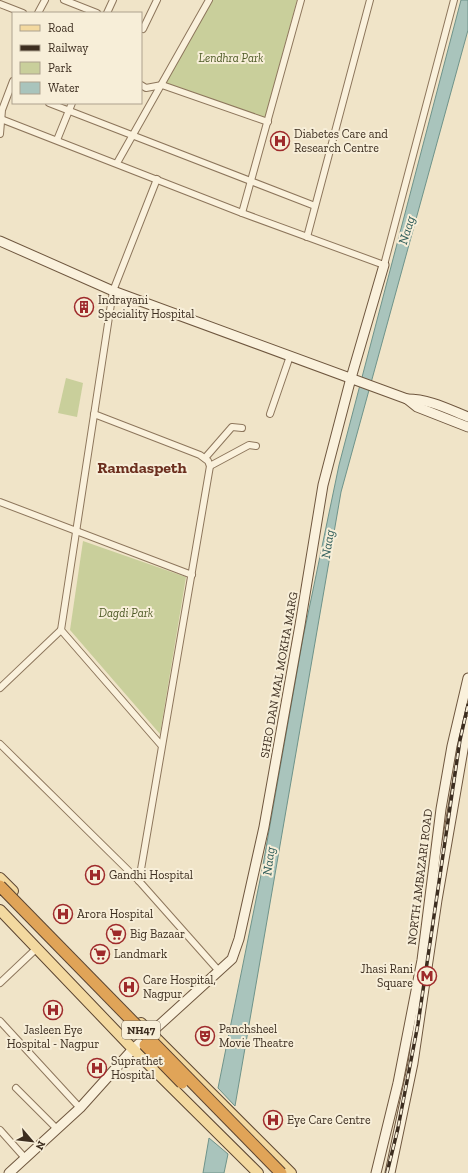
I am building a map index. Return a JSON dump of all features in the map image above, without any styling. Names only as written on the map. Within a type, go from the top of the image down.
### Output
[{"type":"highway","name":"NH47","points":[[0,886],[281,1173]]},
{"type":"highway","name":"NH47","points":[[0,893],[168,1069],[271,1173]]},
{"type":"main road","points":[[0,878],[291,1173]]},
{"type":"main road","points":[[0,910],[133,1049],[258,1173]]},
{"type":"street","points":[[39,12],[45,0]]},
{"type":"street","points":[[64,0],[94,12]]},
{"type":"street","points":[[107,12],[113,0]]},
{"type":"street","points":[[142,28],[144,29],[157,0]]},
{"type":"street","points":[[117,163],[209,0]]},
{"type":"street","points":[[242,213],[301,0]]},
{"type":"street","points":[[307,237],[370,0]]},
{"type":"street","points":[[2,119],[242,213],[384,265],[454,0]]},
{"type":"street","points":[[0,4],[20,12]]},
{"type":"street","points":[[0,134],[2,110],[12,85]]},
{"type":"street","points":[[142,86],[146,88],[162,85],[268,122]]},
{"type":"street","points":[[52,104],[315,206]]},
{"type":"street","points":[[57,140],[72,104]]},
{"type":"street","points":[[0,688],[61,630],[113,291],[157,179]]},
{"type":"street","points":[[0,241],[113,291],[378,389],[407,399],[427,401],[468,417]]},
{"type":"street","name":"SHEO DAN MAL MOKHA MARG","points":[[9,1173],[80,1108],[133,1049],[218,970],[232,959],[239,939],[252,883],[300,625],[323,485],[351,378],[384,265]]},
{"type":"street","points":[[270,414],[290,356]]},
{"type":"street","points":[[407,399],[418,408],[468,427]]},
{"type":"street","points":[[94,414],[205,458],[210,466],[139,881]]},
{"type":"street","points":[[205,458],[232,427],[242,428]]},
{"type":"street","points":[[210,466],[249,445],[256,446]]},
{"type":"street","points":[[0,502],[192,575]]},
{"type":"street","points":[[61,630],[162,745]]},
{"type":"street","name":"NORTH AMBAZARI ROAD","points":[[376,1173],[422,960],[441,809],[452,746],[468,678]]},
{"type":"street","name":"NORTH AMBAZARI ROAD","points":[[390,1173],[413,1063],[437,900],[468,721]]},
{"type":"street","points":[[0,744],[139,881],[218,970]]},
{"type":"street","points":[[0,983],[37,948]]},
{"type":"street","points":[[0,1021],[80,1108]]},
{"type":"street","points":[[401,1062],[413,1063]]},
{"type":"street","points":[[16,1088],[57,1129]]},
{"type":"street","points":[[0,1130],[25,1158]]},
{"type":"green space","name":"Lendhra Park","points":[[209,0],[297,0],[264,121],[162,85]]},
{"type":"green space","points":[[66,378],[83,383],[77,417],[58,413]]},
{"type":"green space","name":"Dagdi Park","points":[[83,541],[186,577],[160,734],[70,630]]},
{"type":"water","name":"Naag","points":[[461,0],[468,0],[468,30],[341,492],[235,1106],[218,1088],[263,865],[303,638],[339,465]]},
{"type":"water","points":[[209,1138],[228,1154],[224,1173],[203,1173]]},
{"type":"railway","points":[[387,1173],[398,1128],[418,1024],[460,740],[468,705]]},
{"type":"place","name":"Diabetes Care and Research Centre","points":[[280,141]]},
{"type":"place","name":"Indrayani Speciality Hospital","points":[[84,307]]},
{"type":"place","name":"Gandhi Hospital","points":[[95,875]]},
{"type":"place","name":"Arora Hospital","points":[[63,914]]},
{"type":"place","name":"Big Bazaar","points":[[116,934]]},
{"type":"place","name":"Landmark","points":[[100,954]]},
{"type":"place","name":"Jhasi Rani Square","points":[[427,976]]},
{"type":"place","name":"Care Hospital, Nagpur","points":[[129,987]]},
{"type":"place","name":"Jasleen Eye Hospital - Nagpur","points":[[53,1010]]},
{"type":"place","name":"Panchsheel Movie Theatre","points":[[205,1036]]},
{"type":"place","name":"Suprathet Hospital","points":[[97,1068]]},
{"type":"place","name":"Eye Care Centre","points":[[273,1120]]},
{"type":"district","name":"Ramdaspeth","points":[[142,467]]}]
